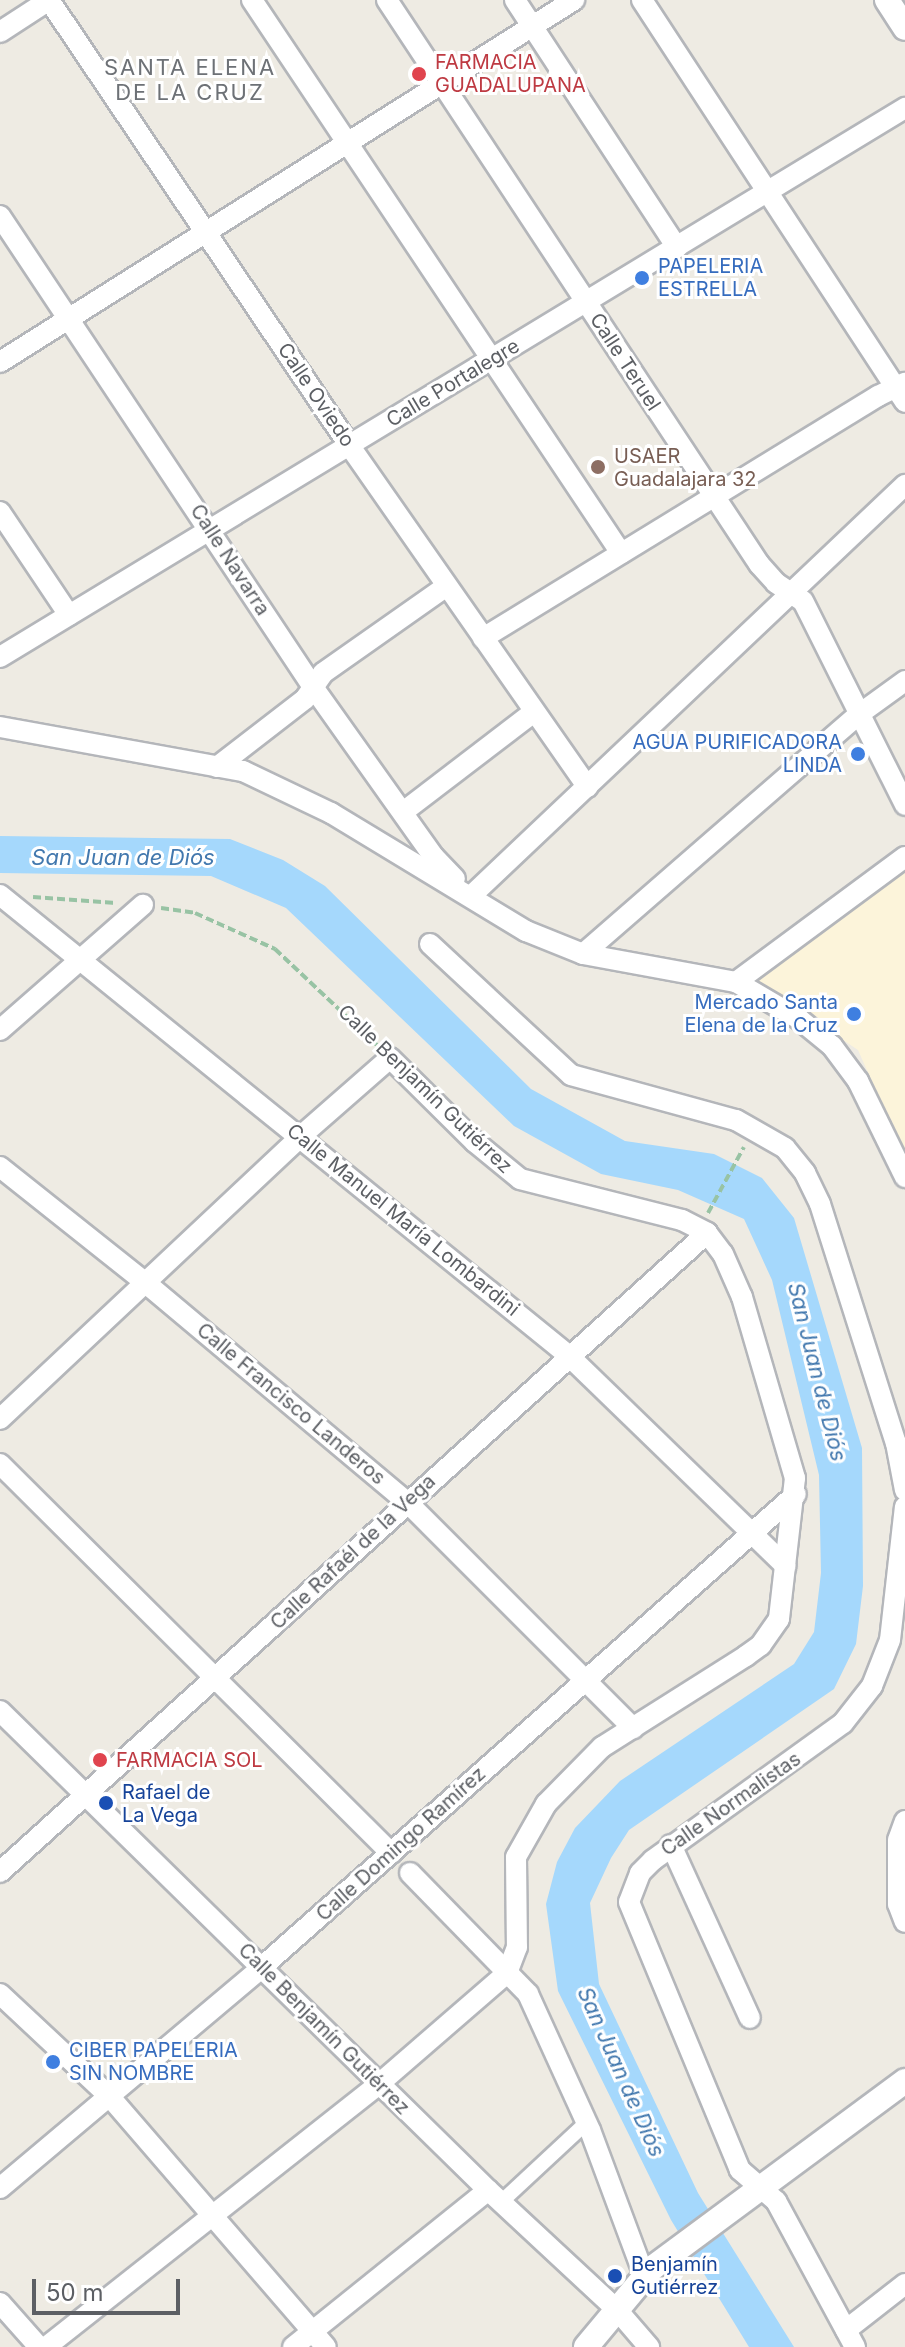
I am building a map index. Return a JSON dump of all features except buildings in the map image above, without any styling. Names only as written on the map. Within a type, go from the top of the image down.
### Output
[{"type":"street","points":[[0,32],[49,0]]},
{"type":"street","name":"Calle Oviedo","points":[[49,0],[349,445],[588,787]]},
{"type":"street","points":[[252,0],[621,553]]},
{"type":"street","name":"Calle Teruel","points":[[387,0],[768,576],[792,591],[810,612],[858,715],[905,805]]},
{"type":"street","points":[[515,0],[677,248]]},
{"type":"street","points":[[0,362],[574,0]]},
{"type":"street","points":[[483,638],[714,496],[902,391],[642,0]]},
{"type":"street","points":[[887,0],[905,28]]},
{"type":"street","name":"Calle Portalegre","points":[[0,657],[905,108]]},
{"type":"street","name":"Calle Navarra","points":[[0,216],[313,687],[434,857],[471,896]]},
{"type":"street","points":[[471,896],[905,485]]},
{"type":"street","points":[[0,512],[69,615]]},
{"type":"street","points":[[217,767],[305,699],[323,673],[447,586]]},
{"type":"street","points":[[583,954],[858,715],[905,681]]},
{"type":"street","points":[[403,812],[534,712]]},
{"type":"street","points":[[0,727],[243,771],[287,790],[526,931],[583,954],[736,982],[799,1019],[832,1046],[858,1081],[905,1177]]},
{"type":"street","points":[[736,982],[905,857]]},
{"type":"street","name":"Calle Manuel María Lombardini","points":[[2,895],[568,1355],[786,1566]]},
{"type":"street","points":[[0,1030],[143,905]]},
{"type":"street","points":[[430,944],[571,1075],[736,1120],[785,1148],[805,1173],[820,1204],[896,1443],[905,1490]]},
{"type":"street","points":[[0,1419],[301,1136],[390,1058]]},
{"type":"street","name":"Calle Benjamín Gutiérrez","points":[[390,1058],[475,1142],[520,1179],[707,1224]]},
{"type":"street","name":"Calle Francisco Landeros","points":[[0,1167],[147,1284],[407,1502],[633,1728]]},
{"type":"street","points":[[46,2347],[379,2084],[507,1973],[517,1947],[514,1869],[521,1841],[546,1804],[602,1747],[761,1645],[779,1619],[796,1494],[792,1461],[742,1297],[707,1224]]},
{"type":"street","name":"Calle Rafaél de la Vega","points":[[0,1872],[216,1679],[707,1224]]},
{"type":"street","points":[[0,1464],[391,1853]]},
{"type":"street","name":"Calle Domingo Ramírez","points":[[0,2188],[262,1967],[796,1494]]},
{"type":"street","name":"Calle Normalistas","points":[[850,2339],[776,2201],[755,2194],[740,2170],[629,1902],[640,1873],[671,1845],[823,1739],[843,1723],[872,1686],[890,1640],[905,1507]]},
{"type":"street","name":"Calle Benjamín Gutiérrez","points":[[0,1711],[494,2196],[618,2311],[649,2347]]},
{"type":"street","points":[[905,1821],[898,1840],[898,1904],[905,1922]]},
{"type":"street","points":[[671,1845],[750,2018]]},
{"type":"street","points":[[410,1873],[528,1994],[587,2122],[648,2274]]},
{"type":"street","points":[[0,1994],[110,2097],[319,2339]]},
{"type":"street","points":[[586,2347],[648,2274],[905,2081]]},
{"type":"street","points":[[293,2347],[319,2339],[587,2122]]},
{"type":"street","points":[[850,2339],[905,2284]]},
{"type":"street","points":[[0,2303],[39,2347]]},
{"type":"path","name":"Calle Benjamín Gutiérrez","points":[[2,895],[143,905],[195,913],[275,949],[390,1058]]},
{"type":"path","points":[[707,1224],[748,1138]]},
{"type":"shaded area","name":"Mercado Santa Elena de la Cruz","points":[[905,861],[905,1156],[858,1050],[750,978]]},
{"type":"water","name":"San Juan de Diós","points":[[0,836],[230,839],[283,860],[325,886],[531,1089],[625,1141],[714,1154],[762,1178],[794,1218],[862,1448],[863,1586],[856,1644],[834,1689],[629,1830],[611,1858],[590,1903],[599,1984],[698,2193],[794,2347],[749,2347],[671,2220],[558,1991],[546,1904],[557,1862],[575,1828],[620,1781],[794,1664],[814,1632],[821,1573],[819,1475],[772,1280],[744,1219],[678,1190],[601,1174],[514,1126],[286,908],[211,876],[0,873]]},
{"type":"place","name":"FARMACIA GUADALUPANA","points":[[419,74]]},
{"type":"place","name":"PAPELERIA ESTRELLA","points":[[642,278]]},
{"type":"place","name":"USAER Guadalajara 32","points":[[598,467]]},
{"type":"place","name":"AGUA PURIFICADORA LINDA","points":[[858,754]]},
{"type":"place","name":"Mercado Santa Elena de la Cruz","points":[[854,1014]]},
{"type":"place","name":"FARMACIA SOL","points":[[100,1760]]},
{"type":"place","name":"Rafael de La Vega","points":[[106,1803]]},
{"type":"place","name":"CIBER PAPELERIA SIN NOMBRE","points":[[53,2062]]},
{"type":"place","name":"Benjamín Gutiérrez","points":[[615,2276]]},
{"type":"district","name":"SANTA ELENA DE LA CRUZ","points":[[190,80]]}]
